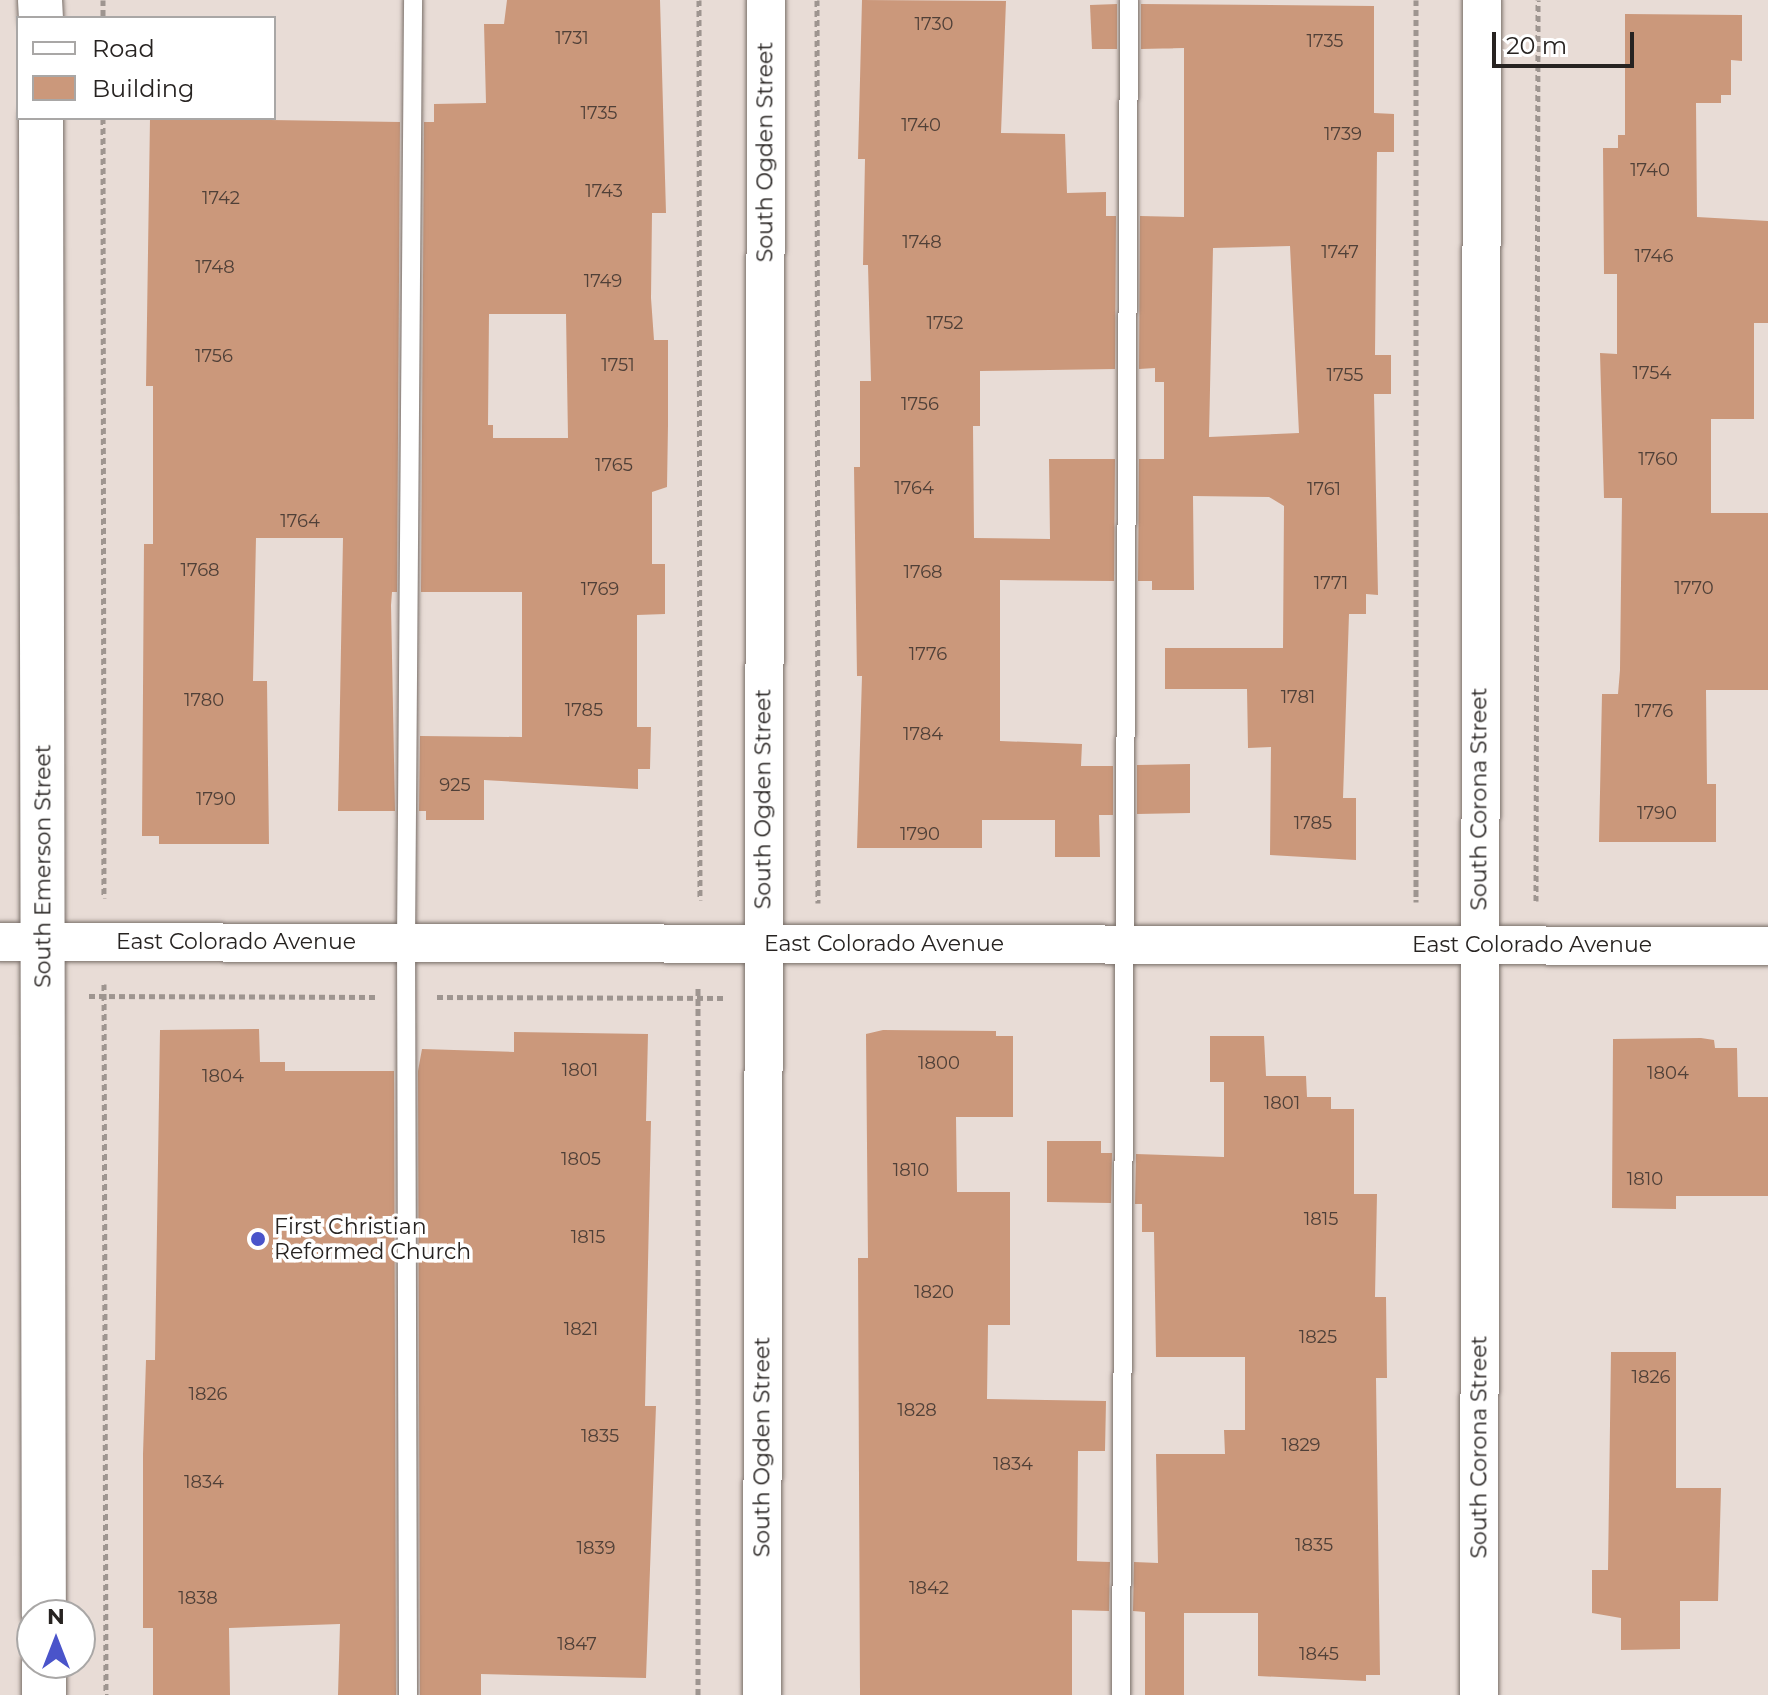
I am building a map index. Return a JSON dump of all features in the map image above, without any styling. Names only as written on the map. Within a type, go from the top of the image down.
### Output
[{"type":"street","name":"South Ogden Street","points":[[762,1695],[766,0]]},
{"type":"street","name":"South Corona Street","points":[[1479,1695],[1482,0]]},
{"type":"street","name":"South Emerson Street","points":[[41,120],[44,1599]]},
{"type":"street","name":"East Colorado Avenue","points":[[0,942],[1768,946]]},
{"type":"lane","points":[[408,1695],[406,943],[413,0]]},
{"type":"lane","points":[[1121,1695],[1121,944],[1129,0]]},
{"type":"path","points":[[699,0],[700,901]]},
{"type":"path","points":[[817,0],[818,904]]},
{"type":"path","points":[[1416,0],[1416,903]]},
{"type":"path","points":[[1536,901],[1538,0]]},
{"type":"path","points":[[103,120],[104,898]]},
{"type":"path","points":[[104,974],[106,1695]]},
{"type":"path","points":[[698,984],[698,1695]]},
{"type":"building","points":[[507,0],[660,0],[666,213],[652,213],[651,298],[654,340],[668,340],[668,425],[667,487],[652,492],[652,564],[665,564],[665,614],[637,615],[637,727],[651,727],[650,769],[638,769],[638,789],[484,780],[484,820],[426,820],[426,811],[419,811],[420,736],[522,737],[522,592],[421,592],[424,122],[434,122],[434,104],[486,103],[484,24],[504,24]],"holes":[[[489,314],[566,314],[568,438],[493,438],[493,425],[488,425]]]},
{"type":"building","points":[[862,0],[1006,1],[1001,133],[1065,134],[1067,193],[1106,192],[1106,216],[1116,216],[1115,369],[980,371],[980,426],[973,426],[974,538],[1050,539],[1049,459],[1115,459],[1114,581],[1000,580],[1000,741],[1082,744],[1081,766],[1113,766],[1113,815],[1099,815],[1100,857],[1055,857],[1055,820],[982,820],[982,848],[857,848],[862,676],[857,676],[854,467],[860,467],[860,381],[871,381],[868,265],[863,265],[865,159],[858,159]]},
{"type":"building","points":[[1117,4],[1117,49],[1092,49],[1090,5]]},
{"type":"building","points":[[1141,4],[1374,6],[1374,113],[1394,114],[1394,152],[1377,152],[1375,355],[1391,355],[1391,394],[1374,394],[1378,595],[1366,594],[1366,614],[1349,614],[1343,798],[1356,798],[1356,860],[1270,855],[1271,747],[1248,748],[1247,689],[1165,689],[1165,648],[1283,648],[1284,506],[1269,497],[1193,496],[1194,590],[1152,590],[1152,581],[1138,581],[1139,459],[1164,459],[1164,382],[1155,382],[1155,368],[1139,369],[1140,216],[1184,217],[1184,48],[1141,49]],"holes":[[[1290,246],[1299,433],[1209,437],[1213,248]]]},
{"type":"building","points":[[1625,14],[1742,15],[1742,61],[1731,60],[1731,95],[1721,95],[1721,103],[1696,103],[1697,217],[1768,221],[1768,323],[1754,323],[1754,419],[1711,419],[1711,513],[1768,513],[1768,690],[1706,690],[1707,784],[1716,784],[1716,842],[1599,842],[1602,694],[1618,694],[1620,670],[1622,498],[1604,498],[1600,353],[1617,354],[1617,274],[1604,274],[1603,148],[1618,148],[1618,135],[1625,135]]},
{"type":"building","points":[[150,120],[400,122],[397,592],[392,592],[391,605],[395,811],[338,811],[343,538],[256,538],[253,681],[267,681],[269,844],[159,844],[159,836],[142,836],[144,544],[153,544],[153,386],[146,386]]},
{"type":"building","points":[[1190,764],[1190,813],[1137,814],[1137,765]]},
{"type":"building","points":[[259,1029],[260,1062],[285,1062],[285,1071],[394,1071],[396,1695],[338,1695],[340,1624],[229,1628],[230,1695],[153,1695],[153,1628],[143,1628],[143,1454],[146,1360],[155,1360],[160,1030]]},
{"type":"building","points":[[883,1030],[996,1031],[996,1036],[1013,1036],[1013,1117],[956,1117],[957,1192],[1010,1192],[1010,1325],[988,1325],[987,1399],[1106,1401],[1105,1451],[1078,1451],[1077,1561],[1110,1562],[1109,1611],[1072,1610],[1072,1695],[860,1695],[858,1258],[868,1258],[866,1034]]},
{"type":"building","points":[[514,1032],[648,1034],[646,1121],[651,1121],[645,1406],[656,1406],[646,1678],[481,1674],[481,1695],[420,1695],[418,1071],[422,1049],[514,1052]]},
{"type":"building","points":[[1210,1036],[1264,1036],[1266,1076],[1306,1076],[1307,1097],[1331,1097],[1331,1109],[1354,1109],[1354,1194],[1377,1194],[1375,1297],[1386,1297],[1387,1378],[1376,1378],[1380,1675],[1366,1675],[1366,1681],[1258,1676],[1258,1613],[1184,1613],[1184,1695],[1145,1695],[1145,1612],[1133,1611],[1134,1562],[1158,1563],[1156,1454],[1225,1454],[1224,1430],[1245,1430],[1245,1357],[1156,1357],[1154,1232],[1142,1232],[1142,1204],[1135,1204],[1136,1154],[1224,1157],[1224,1082],[1210,1082]]},
{"type":"building","points":[[1613,1039],[1714,1040],[1715,1048],[1737,1048],[1738,1097],[1768,1097],[1768,1196],[1676,1196],[1676,1209],[1612,1208]]},
{"type":"building","points":[[1047,1141],[1101,1141],[1101,1153],[1112,1153],[1111,1203],[1047,1202]]},
{"type":"building","points":[[1611,1352],[1676,1352],[1676,1488],[1721,1488],[1718,1601],[1680,1601],[1680,1649],[1621,1650],[1621,1618],[1592,1613],[1592,1570],[1608,1570]]},
{"type":"place","name":"First Christian Reformed Church","points":[[258,1239]]}]
